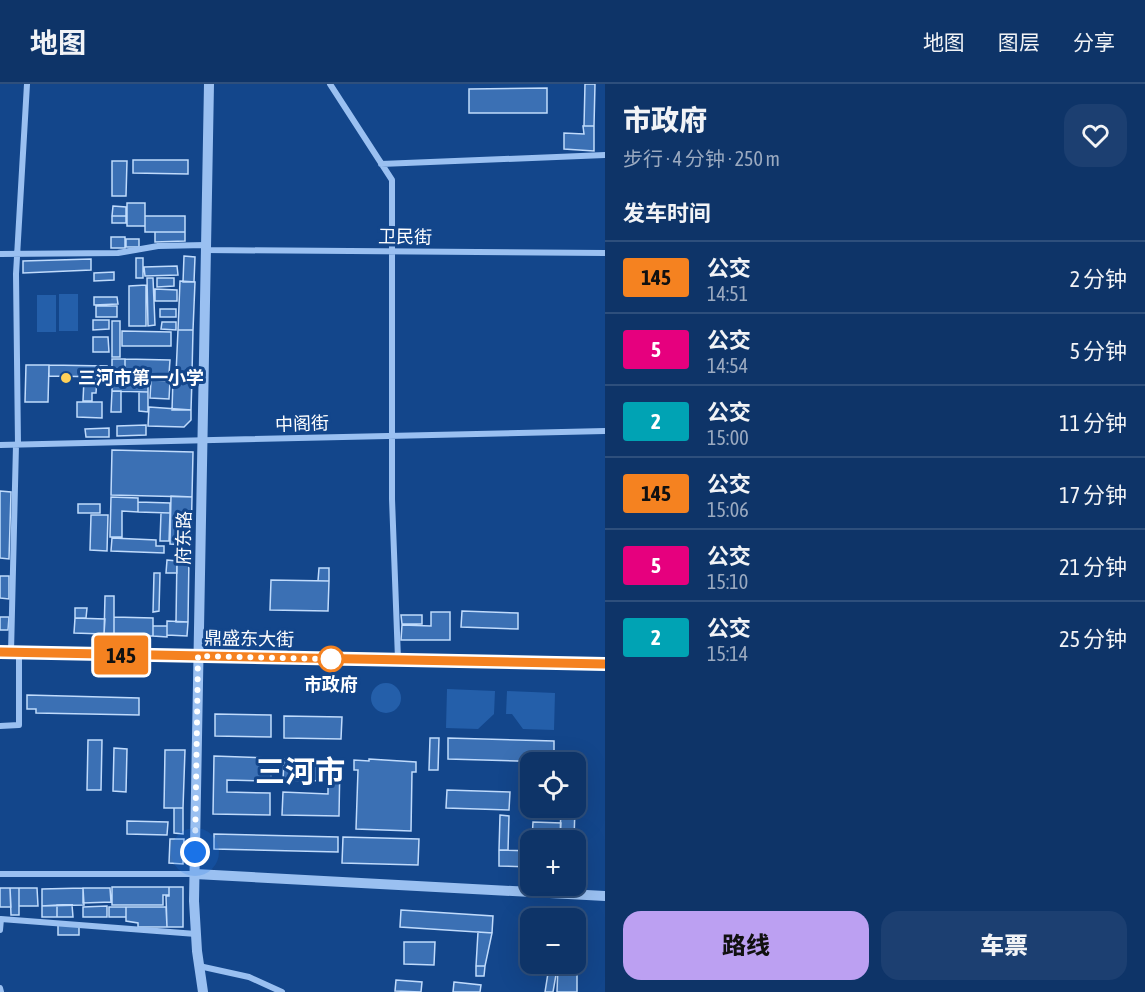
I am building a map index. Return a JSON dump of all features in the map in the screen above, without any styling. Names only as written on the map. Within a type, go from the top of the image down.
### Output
[{"type":"main road","name":"鼎盛东大街","points":[[10,653],[605,664]]},
{"type":"street","points":[[0,726],[19,725],[10,653],[17,445],[17,254],[27,84]]},
{"type":"street","name":"府东路","points":[[203,992],[196,933],[195,874],[209,84]]},
{"type":"street","points":[[330,84],[392,180],[392,436],[398,660]]},
{"type":"street","points":[[381,164],[605,155]]},
{"type":"street","name":"卫民街","points":[[0,254],[118,253],[158,246],[605,253]]},
{"type":"street","name":"中阁街","points":[[0,445],[605,431]]},
{"type":"street","points":[[0,874],[195,874],[605,896]]},
{"type":"street","points":[[0,930],[2,919],[196,933]]},
{"type":"street","points":[[199,966],[220,968],[249,977],[282,992]]},
{"type":"shaded area","points":[[59,294],[78,294],[78,331],[59,331]]},
{"type":"shaded area","points":[[37,295],[56,295],[56,332],[37,332]]},
{"type":"shaded area","points":[[386,683],[397,687],[401,698],[397,709],[386,713],[375,709],[371,698],[375,687]]},
{"type":"shaded area","points":[[447,689],[495,691],[494,714],[478,729],[446,728]]},
{"type":"shaded area","points":[[507,691],[555,693],[554,730],[523,729],[512,714],[506,714]]},
{"type":"building","points":[[585,84],[595,84],[594,126],[584,126]]},
{"type":"building","points":[[547,88],[547,113],[469,113],[469,89]]},
{"type":"building","points":[[583,126],[594,126],[594,151],[564,149],[564,133],[584,134]]},
{"type":"building","points":[[133,160],[188,160],[188,174],[133,173]]},
{"type":"building","points":[[112,161],[127,161],[126,196],[112,196]]},
{"type":"building","points":[[127,203],[145,203],[145,226],[127,226]]},
{"type":"building","points":[[113,206],[126,207],[126,216],[112,216]]},
{"type":"building","points":[[112,216],[126,216],[126,223],[112,223]]},
{"type":"building","points":[[145,216],[185,216],[185,232],[145,232]]},
{"type":"building","points":[[155,232],[185,232],[185,241],[155,242]]},
{"type":"building","points":[[111,237],[125,237],[125,248],[111,248]]},
{"type":"building","points":[[126,239],[139,239],[139,247],[126,247]]},
{"type":"building","points":[[184,256],[195,257],[194,282],[183,282]]},
{"type":"building","points":[[136,258],[143,258],[143,278],[136,278]]},
{"type":"building","points":[[91,259],[91,270],[23,273],[23,261]]},
{"type":"building","points":[[177,266],[178,275],[145,276],[144,267]]},
{"type":"building","points":[[114,272],[114,280],[94,281],[94,273]]},
{"type":"building","points":[[147,278],[153,278],[155,325],[148,326]]},
{"type":"building","points":[[157,278],[174,278],[174,286],[157,287]]},
{"type":"building","points":[[180,281],[195,282],[193,330],[178,330]]},
{"type":"building","points":[[146,285],[146,326],[129,326],[129,286]]},
{"type":"building","points":[[155,289],[177,290],[177,301],[155,301]]},
{"type":"building","points":[[94,297],[117,297],[118,304],[94,305]]},
{"type":"building","points":[[96,306],[117,306],[117,317],[96,317]]},
{"type":"building","points":[[160,309],[176,309],[176,317],[160,317]]},
{"type":"building","points":[[93,320],[109,320],[109,329],[93,330]]},
{"type":"building","points":[[112,321],[120,321],[120,357],[112,357]]},
{"type":"building","points":[[162,322],[176,322],[176,330],[161,329]]},
{"type":"building","points":[[178,330],[193,330],[192,374],[176,374]]},
{"type":"building","points":[[122,331],[171,332],[171,346],[122,346]]},
{"type":"building","points":[[93,337],[108,337],[109,352],[93,352]]},
{"type":"building","points":[[112,359],[125,359],[125,373],[112,373]]},
{"type":"building","points":[[125,359],[170,360],[169,374],[125,373]]},
{"type":"building","points":[[26,365],[49,365],[48,402],[25,402]]},
{"type":"building","points":[[49,365],[107,366],[106,377],[49,376]]},
{"type":"building","points":[[112,377],[148,377],[148,392],[112,391]]},
{"type":"building","points":[[173,378],[192,378],[191,410],[172,410]]},
{"type":"building","points":[[84,379],[97,379],[96,393],[92,393],[92,401],[83,401]]},
{"type":"building","points":[[151,380],[170,381],[169,399],[150,398]]},
{"type":"building","points":[[112,391],[121,391],[121,412],[111,412]]},
{"type":"building","points":[[139,392],[148,392],[148,412],[139,411]]},
{"type":"building","points":[[77,402],[102,402],[102,418],[77,417]]},
{"type":"building","points":[[149,407],[191,410],[191,420],[184,427],[148,426]]},
{"type":"building","points":[[146,425],[146,435],[117,436],[117,426]]},
{"type":"building","points":[[109,428],[109,437],[86,437],[85,429]]},
{"type":"building","points":[[112,450],[193,452],[192,497],[111,495]]},
{"type":"building","points":[[0,491],[11,492],[9,559],[0,558]]},
{"type":"building","points":[[171,496],[192,497],[191,545],[170,544]]},
{"type":"building","points":[[111,497],[138,498],[138,512],[122,511],[122,537],[110,537]]},
{"type":"building","points":[[138,502],[170,503],[170,513],[138,512]]},
{"type":"building","points":[[78,504],[100,504],[100,513],[78,513]]},
{"type":"building","points":[[161,513],[170,513],[169,541],[160,541]]},
{"type":"building","points":[[91,515],[108,515],[107,551],[90,550]]},
{"type":"building","points":[[112,538],[156,540],[156,546],[164,546],[164,553],[111,551]]},
{"type":"building","points":[[177,555],[189,556],[188,622],[176,622]]},
{"type":"building","points":[[167,560],[177,561],[177,573],[166,573]]},
{"type":"building","points":[[319,568],[329,568],[329,581],[318,581]]},
{"type":"building","points":[[154,573],[160,573],[159,611],[153,612]]},
{"type":"building","points":[[0,576],[9,576],[9,599],[0,598]]},
{"type":"building","points":[[271,580],[329,581],[328,611],[270,610]]},
{"type":"building","points":[[105,596],[114,596],[114,636],[104,636]]},
{"type":"building","points":[[75,608],[87,608],[86,618],[75,618]]},
{"type":"building","points":[[462,611],[518,613],[518,629],[461,627]]},
{"type":"building","points":[[431,612],[450,612],[450,640],[401,640],[402,625],[431,626]]},
{"type":"building","points":[[401,615],[422,615],[422,624],[402,624]]},
{"type":"building","points":[[0,617],[9,617],[8,630],[0,630]]},
{"type":"building","points":[[114,617],[153,618],[153,636],[114,636]]},
{"type":"building","points":[[75,618],[105,619],[104,634],[74,633]]},
{"type":"building","points":[[167,621],[188,622],[187,636],[167,635]]},
{"type":"building","points":[[153,626],[167,626],[167,637],[153,636]]},
{"type":"building","points":[[27,695],[139,698],[139,715],[36,713],[36,709],[27,709]]},
{"type":"building","points":[[215,714],[271,715],[271,737],[215,736]]},
{"type":"building","points":[[284,716],[342,717],[341,739],[284,738]]},
{"type":"building","points":[[430,738],[439,738],[438,770],[429,770]]},
{"type":"building","points":[[448,738],[554,741],[554,752],[520,752],[520,761],[448,759]]},
{"type":"building","points":[[88,740],[102,740],[101,790],[87,790]]},
{"type":"building","points":[[114,748],[127,749],[126,792],[113,791]]},
{"type":"building","points":[[165,750],[185,750],[183,808],[164,808]]},
{"type":"building","points":[[214,756],[271,758],[271,781],[227,780],[227,792],[270,793],[270,815],[213,814]]},
{"type":"building","points":[[284,759],[340,760],[339,816],[282,815],[283,792],[328,794],[328,781],[283,780]]},
{"type":"building","points":[[369,759],[416,762],[416,772],[412,772],[411,831],[356,829],[358,770],[354,770],[354,760],[369,761]]},
{"type":"building","points":[[447,790],[510,792],[509,810],[446,808]]},
{"type":"building","points":[[174,808],[183,808],[183,834],[174,833]]},
{"type":"building","points":[[500,815],[509,816],[508,850],[499,850]]},
{"type":"building","points":[[561,818],[575,818],[574,830],[560,830]]},
{"type":"building","points":[[127,821],[168,822],[167,835],[127,834]]},
{"type":"building","points":[[533,822],[561,823],[561,830],[533,830]]},
{"type":"building","points":[[214,834],[338,837],[338,852],[214,849]]},
{"type":"building","points":[[343,837],[419,839],[418,865],[342,863]]},
{"type":"building","points":[[170,839],[184,839],[183,864],[169,863]]},
{"type":"building","points":[[499,850],[520,851],[520,867],[499,866]]},
{"type":"building","points":[[112,887],[169,887],[169,895],[163,895],[163,905],[112,905]]},
{"type":"building","points":[[169,887],[183,887],[183,927],[167,927],[166,896],[169,896]]},
{"type":"building","points":[[0,888],[10,888],[11,907],[0,907]]},
{"type":"building","points":[[10,888],[19,888],[19,915],[11,915]]},
{"type":"building","points":[[19,888],[37,888],[38,906],[19,906]]},
{"type":"building","points":[[83,888],[84,905],[42,906],[42,889]]},
{"type":"building","points":[[83,888],[110,888],[111,902],[83,903]]},
{"type":"building","points":[[57,905],[57,917],[42,917],[42,906]]},
{"type":"building","points":[[57,905],[72,905],[73,917],[57,917]]},
{"type":"building","points":[[107,906],[107,917],[83,917],[83,907]]},
{"type":"building","points":[[109,907],[126,907],[126,917],[109,917]]},
{"type":"building","points":[[126,907],[166,907],[167,927],[138,927],[138,923],[126,921]]},
{"type":"building","points":[[401,910],[493,916],[492,933],[400,927]]},
{"type":"building","points":[[58,925],[79,926],[79,935],[58,935]]},
{"type":"building","points":[[478,932],[492,933],[485,966],[476,966]]},
{"type":"building","points":[[404,942],[435,942],[434,965],[404,964]]},
{"type":"building","points":[[476,966],[485,966],[484,976],[476,976]]},
{"type":"building","points":[[548,974],[556,974],[553,992],[545,992]]},
{"type":"building","points":[[558,974],[577,974],[577,992],[557,992]]},
{"type":"building","points":[[396,980],[422,982],[421,992],[395,991]]},
{"type":"building","points":[[454,982],[481,985],[480,992],[453,992]]},
{"type":"bus line","name":"145","points":[[0,652],[605,664]]},
{"type":"place","name":"三河市第一小学","points":[[66,378]]},
{"type":"place","name":"市政府","points":[[331,659]]},
{"type":"district","name":"三河市","points":[[300,772]]},
{"type":"route","points":[[195,852],[198,656],[333,659],[331,659]]}]
